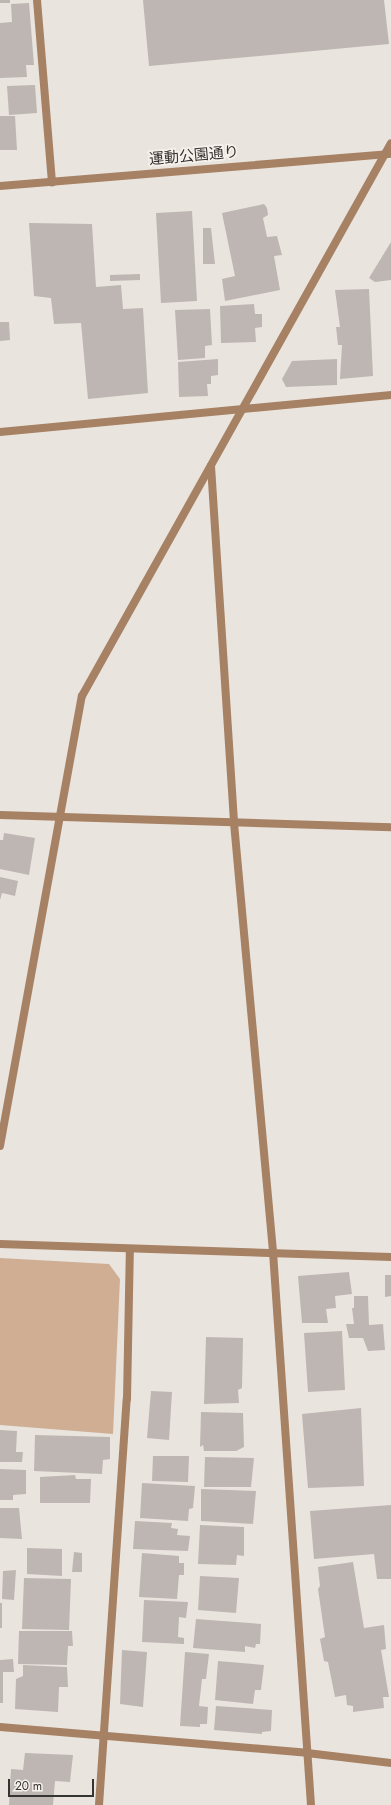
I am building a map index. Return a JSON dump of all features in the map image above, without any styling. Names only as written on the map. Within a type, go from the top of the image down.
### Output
[{"type":"street","points":[[37,0],[52,182]]},
{"type":"street","points":[[0,1146],[58,818],[82,696],[388,154],[391,143]]},
{"type":"street","name":"運動公園通り","points":[[0,186],[388,154]]},
{"type":"street","points":[[0,432],[391,395]]},
{"type":"street","points":[[211,466],[234,823],[273,1252],[311,1805]]},
{"type":"street","points":[[0,815],[58,818],[391,827]]},
{"type":"street","points":[[0,1244],[391,1257]]},
{"type":"street","points":[[99,1805],[127,1399],[130,1249]]},
{"type":"street","points":[[0,1727],[307,1753],[391,1763]]},
{"type":"shaded area","points":[[0,1258],[109,1264],[120,1279],[113,1434],[0,1425]]},
{"type":"building","points":[[0,0],[10,0],[10,3],[0,3]]},
{"type":"building","points":[[143,0],[384,0],[389,44],[149,66]]},
{"type":"building","points":[[29,3],[34,65],[26,65],[27,77],[0,78],[0,23],[12,22],[11,4]]},
{"type":"building","points":[[35,85],[37,113],[9,115],[7,86]]},
{"type":"building","points":[[0,116],[15,116],[17,150],[0,150]]},
{"type":"building","points":[[264,204],[267,208],[268,215],[263,218],[267,237],[277,236],[282,255],[274,256],[280,290],[225,301],[222,279],[235,276],[222,213]]},
{"type":"building","points":[[192,211],[197,301],[161,303],[156,213]]},
{"type":"building","points":[[29,223],[92,224],[96,287],[121,285],[123,309],[143,308],[148,393],[88,399],[81,323],[54,324],[51,298],[34,296]]},
{"type":"building","points":[[203,228],[211,228],[215,264],[203,264]]},
{"type":"building","points":[[391,242],[391,280],[375,282],[369,278]]},
{"type":"building","points":[[140,274],[140,280],[110,281],[110,275]]},
{"type":"building","points":[[369,289],[373,376],[340,379],[342,345],[338,345],[336,327],[340,327],[335,290]]},
{"type":"building","points":[[254,304],[255,314],[262,314],[262,327],[255,328],[256,342],[221,343],[220,306]]},
{"type":"building","points":[[210,309],[212,345],[205,346],[205,358],[178,360],[175,310]]},
{"type":"building","points":[[0,322],[9,322],[10,340],[0,341]]},
{"type":"building","points":[[218,359],[218,375],[211,376],[211,384],[207,384],[208,396],[179,397],[178,362]]},
{"type":"building","points":[[337,359],[337,385],[286,387],[282,379],[292,361]]},
{"type":"building","points":[[4,833],[35,838],[29,875],[0,869],[0,840],[3,840]]},
{"type":"building","points":[[0,877],[18,881],[15,896],[2,893],[0,900]]},
{"type":"building","points":[[349,1272],[352,1294],[335,1296],[336,1308],[326,1309],[328,1323],[302,1323],[298,1276]]},
{"type":"building","points":[[385,1275],[391,1275],[391,1296],[385,1297]]},
{"type":"building","points":[[354,1296],[368,1296],[369,1325],[383,1324],[385,1350],[368,1351],[363,1338],[349,1338],[346,1324],[354,1324],[352,1308],[354,1308]]},
{"type":"building","points":[[342,1331],[345,1390],[308,1392],[304,1333]]},
{"type":"building","points":[[206,1337],[243,1338],[242,1388],[238,1390],[239,1403],[204,1404]]},
{"type":"building","points":[[151,1391],[172,1392],[169,1440],[147,1438]]},
{"type":"building","points":[[361,1408],[364,1486],[308,1488],[302,1414]]},
{"type":"building","points":[[201,1412],[243,1413],[244,1447],[236,1451],[204,1451],[203,1445],[200,1447]]},
{"type":"building","points":[[0,1430],[17,1431],[16,1452],[23,1452],[22,1462],[0,1462]]},
{"type":"building","points":[[35,1435],[110,1437],[110,1459],[103,1460],[102,1474],[34,1471]]},
{"type":"building","points":[[153,1456],[189,1456],[188,1482],[152,1481]]},
{"type":"building","points":[[205,1457],[254,1458],[251,1487],[204,1487]]},
{"type":"building","points":[[0,1469],[26,1470],[26,1494],[13,1495],[13,1500],[0,1500]]},
{"type":"building","points":[[75,1475],[76,1479],[91,1479],[90,1503],[40,1503],[40,1477]]},
{"type":"building","points":[[142,1483],[195,1486],[193,1508],[189,1509],[188,1521],[140,1518]]},
{"type":"building","points":[[201,1489],[256,1491],[253,1524],[201,1521]]},
{"type":"building","points":[[391,1505],[391,1579],[377,1579],[374,1554],[314,1559],[310,1511]]},
{"type":"building","points":[[0,1508],[19,1508],[22,1539],[0,1538]]},
{"type":"building","points":[[135,1521],[172,1523],[171,1528],[178,1529],[177,1535],[190,1536],[188,1551],[133,1549]]},
{"type":"building","points":[[200,1525],[244,1527],[244,1556],[237,1555],[236,1565],[198,1564]]},
{"type":"building","points":[[27,1548],[62,1549],[62,1576],[27,1574]]},
{"type":"building","points":[[74,1552],[82,1553],[82,1572],[72,1572]]},
{"type":"building","points":[[142,1553],[179,1556],[179,1563],[184,1563],[184,1575],[179,1575],[177,1599],[139,1597]]},
{"type":"building","points":[[353,1562],[364,1628],[384,1625],[386,1649],[381,1650],[389,1697],[383,1697],[384,1708],[353,1712],[353,1706],[347,1705],[346,1695],[335,1697],[328,1662],[324,1661],[320,1639],[325,1637],[318,1589],[320,1586],[318,1567]]},
{"type":"building","points":[[16,1570],[14,1600],[2,1599],[3,1571]]},
{"type":"building","points":[[200,1576],[239,1578],[236,1613],[198,1610]]},
{"type":"building","points":[[24,1578],[71,1579],[69,1630],[22,1629]]},
{"type":"building","points":[[144,1600],[188,1602],[186,1618],[179,1617],[178,1637],[184,1638],[184,1644],[142,1642]]},
{"type":"building","points":[[0,1603],[2,1603],[2,1628],[0,1628]]},
{"type":"building","points":[[196,1619],[261,1624],[260,1644],[256,1644],[255,1648],[245,1646],[245,1652],[193,1648]]},
{"type":"building","points":[[19,1631],[72,1631],[73,1646],[68,1646],[67,1665],[18,1664]]},
{"type":"building","points":[[122,1650],[147,1652],[143,1707],[120,1704]]},
{"type":"building","points":[[185,1652],[209,1654],[206,1679],[202,1679],[199,1706],[208,1707],[207,1724],[200,1724],[200,1727],[180,1726]]},
{"type":"building","points":[[13,1659],[14,1672],[3,1672],[3,1703],[0,1703],[0,1660]]},
{"type":"building","points":[[218,1661],[264,1665],[261,1690],[255,1690],[253,1704],[215,1700]]},
{"type":"building","points":[[23,1665],[67,1667],[68,1687],[59,1687],[58,1712],[15,1709],[16,1679],[23,1676]]},
{"type":"building","points":[[216,1706],[272,1710],[271,1731],[262,1732],[262,1734],[214,1730]]},
{"type":"building","points":[[25,1753],[73,1755],[70,1782],[55,1781],[53,1805],[9,1805],[11,1769],[23,1770]]}]
